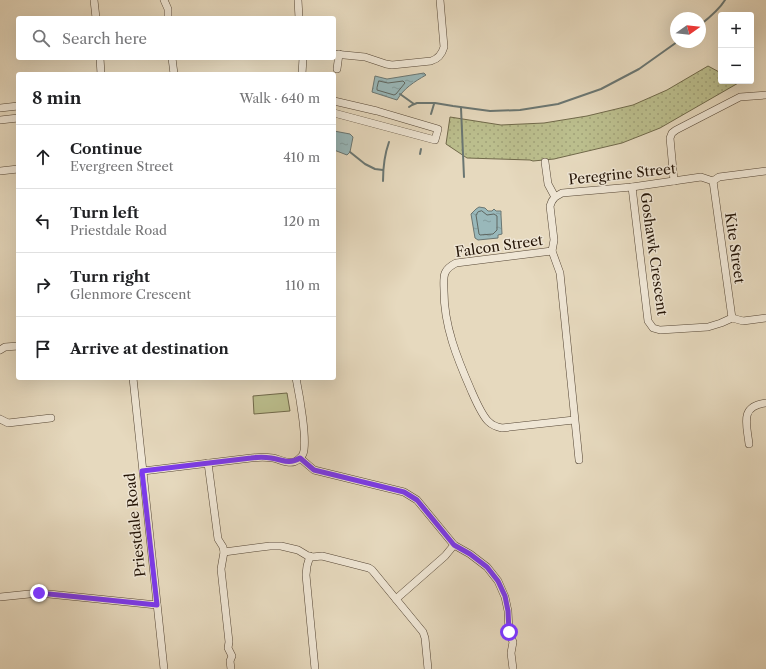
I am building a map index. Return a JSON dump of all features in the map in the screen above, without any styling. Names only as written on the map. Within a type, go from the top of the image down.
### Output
[{"type":"street","points":[[94,0],[96,16]]},
{"type":"street","points":[[164,0],[168,9],[168,16]]},
{"type":"street","points":[[298,0],[299,16]]},
{"type":"street","points":[[337,69],[336,54],[365,57],[392,65],[431,61],[436,59],[443,52],[444,47],[440,0]]},
{"type":"street","points":[[100,60],[101,72]]},
{"type":"street","points":[[172,60],[174,72]]},
{"type":"street","points":[[302,72],[303,60]]},
{"type":"street","points":[[674,181],[670,138],[676,130],[740,97],[766,95]]},
{"type":"street","points":[[336,102],[377,111],[438,129],[436,140],[336,114]]},
{"type":"street","points":[[0,108],[16,106]]},
{"type":"street","points":[[0,120],[16,118]]},
{"type":"street","points":[[545,162],[548,184],[555,197]]},
{"type":"street","points":[[0,171],[16,169]]},
{"type":"street","name":"Peregrine Street","points":[[578,460],[560,273],[552,252],[554,240],[550,206],[552,201],[555,197],[562,193],[632,187],[701,177],[713,181],[720,177],[766,171]]},
{"type":"street","name":"Kite Street","points":[[713,181],[732,318]]},
{"type":"street","name":"Goshawk Crescent","points":[[632,187],[648,321],[653,328],[660,330],[708,326],[721,323],[732,318],[743,321],[766,318]]},
{"type":"street","name":"Falcon Street","points":[[552,252],[456,263],[450,266],[445,273],[445,311],[449,331],[459,363],[478,404],[488,421],[494,427],[502,428],[574,420]]},
{"type":"street","points":[[0,350],[5,347],[16,346]]},
{"type":"street","name":"Priestdale Road","points":[[133,380],[164,669]]},
{"type":"street","points":[[142,471],[264,457],[294,462],[303,455],[304,448],[296,380]]},
{"type":"street","points":[[749,444],[746,419],[748,412],[758,404],[766,403]]},
{"type":"street","points":[[0,419],[8,423],[51,418]]},
{"type":"street","points":[[300,458],[314,470],[404,492],[411,496],[417,500],[454,545],[470,554],[487,567],[498,581],[505,596],[508,611],[509,632],[513,642],[513,669]]},
{"type":"street","points":[[208,463],[218,539],[224,552],[222,568],[229,642],[228,648],[232,656],[230,661],[231,669]]},
{"type":"street","points":[[396,599],[445,556],[454,545]]},
{"type":"street","points":[[224,552],[281,546],[298,550],[310,556],[322,556],[369,568],[423,632],[428,669]]},
{"type":"street","points":[[310,556],[306,575],[314,669]]},
{"type":"street","points":[[0,597],[39,593],[157,605]]},
{"type":"green space","points":[[708,66],[718,71],[718,84],[737,84],[660,128],[622,143],[554,159],[533,161],[467,158],[446,144],[450,117],[501,125],[544,123],[587,116],[633,105],[667,90]]},
{"type":"green space","points":[[287,393],[290,411],[254,414],[253,396]]},
{"type":"water","points":[[424,73],[426,75],[406,89],[397,100],[372,92],[375,76],[387,79]]},
{"type":"water","points":[[336,131],[350,134],[353,137],[350,152],[347,155],[336,151]]},
{"type":"water","points":[[479,207],[485,208],[488,211],[492,211],[494,209],[496,211],[501,211],[502,234],[498,235],[498,238],[478,240],[475,238],[471,214]]},
{"type":"waterway","points":[[706,20],[723,4],[725,0]]},
{"type":"waterway","points":[[409,107],[417,103],[435,103],[490,111],[520,110],[558,104],[601,89],[639,69],[670,47]]},
{"type":"waterway","points":[[400,94],[414,104]]},
{"type":"waterway","points":[[431,114],[434,104]]},
{"type":"waterway","points":[[461,108],[464,177]]},
{"type":"waterway","points":[[383,181],[384,161],[389,142]]},
{"type":"waterway","points":[[420,154],[421,149]]},
{"type":"waterway","points":[[350,152],[365,164],[375,169],[383,170]]},
{"type":"route","points":[[39,593],[157,605],[142,471],[251,458],[264,457],[294,462],[300,458],[314,470],[404,492],[417,500],[454,545],[470,554],[487,567],[498,581],[505,596],[508,611],[509,632]]}]
